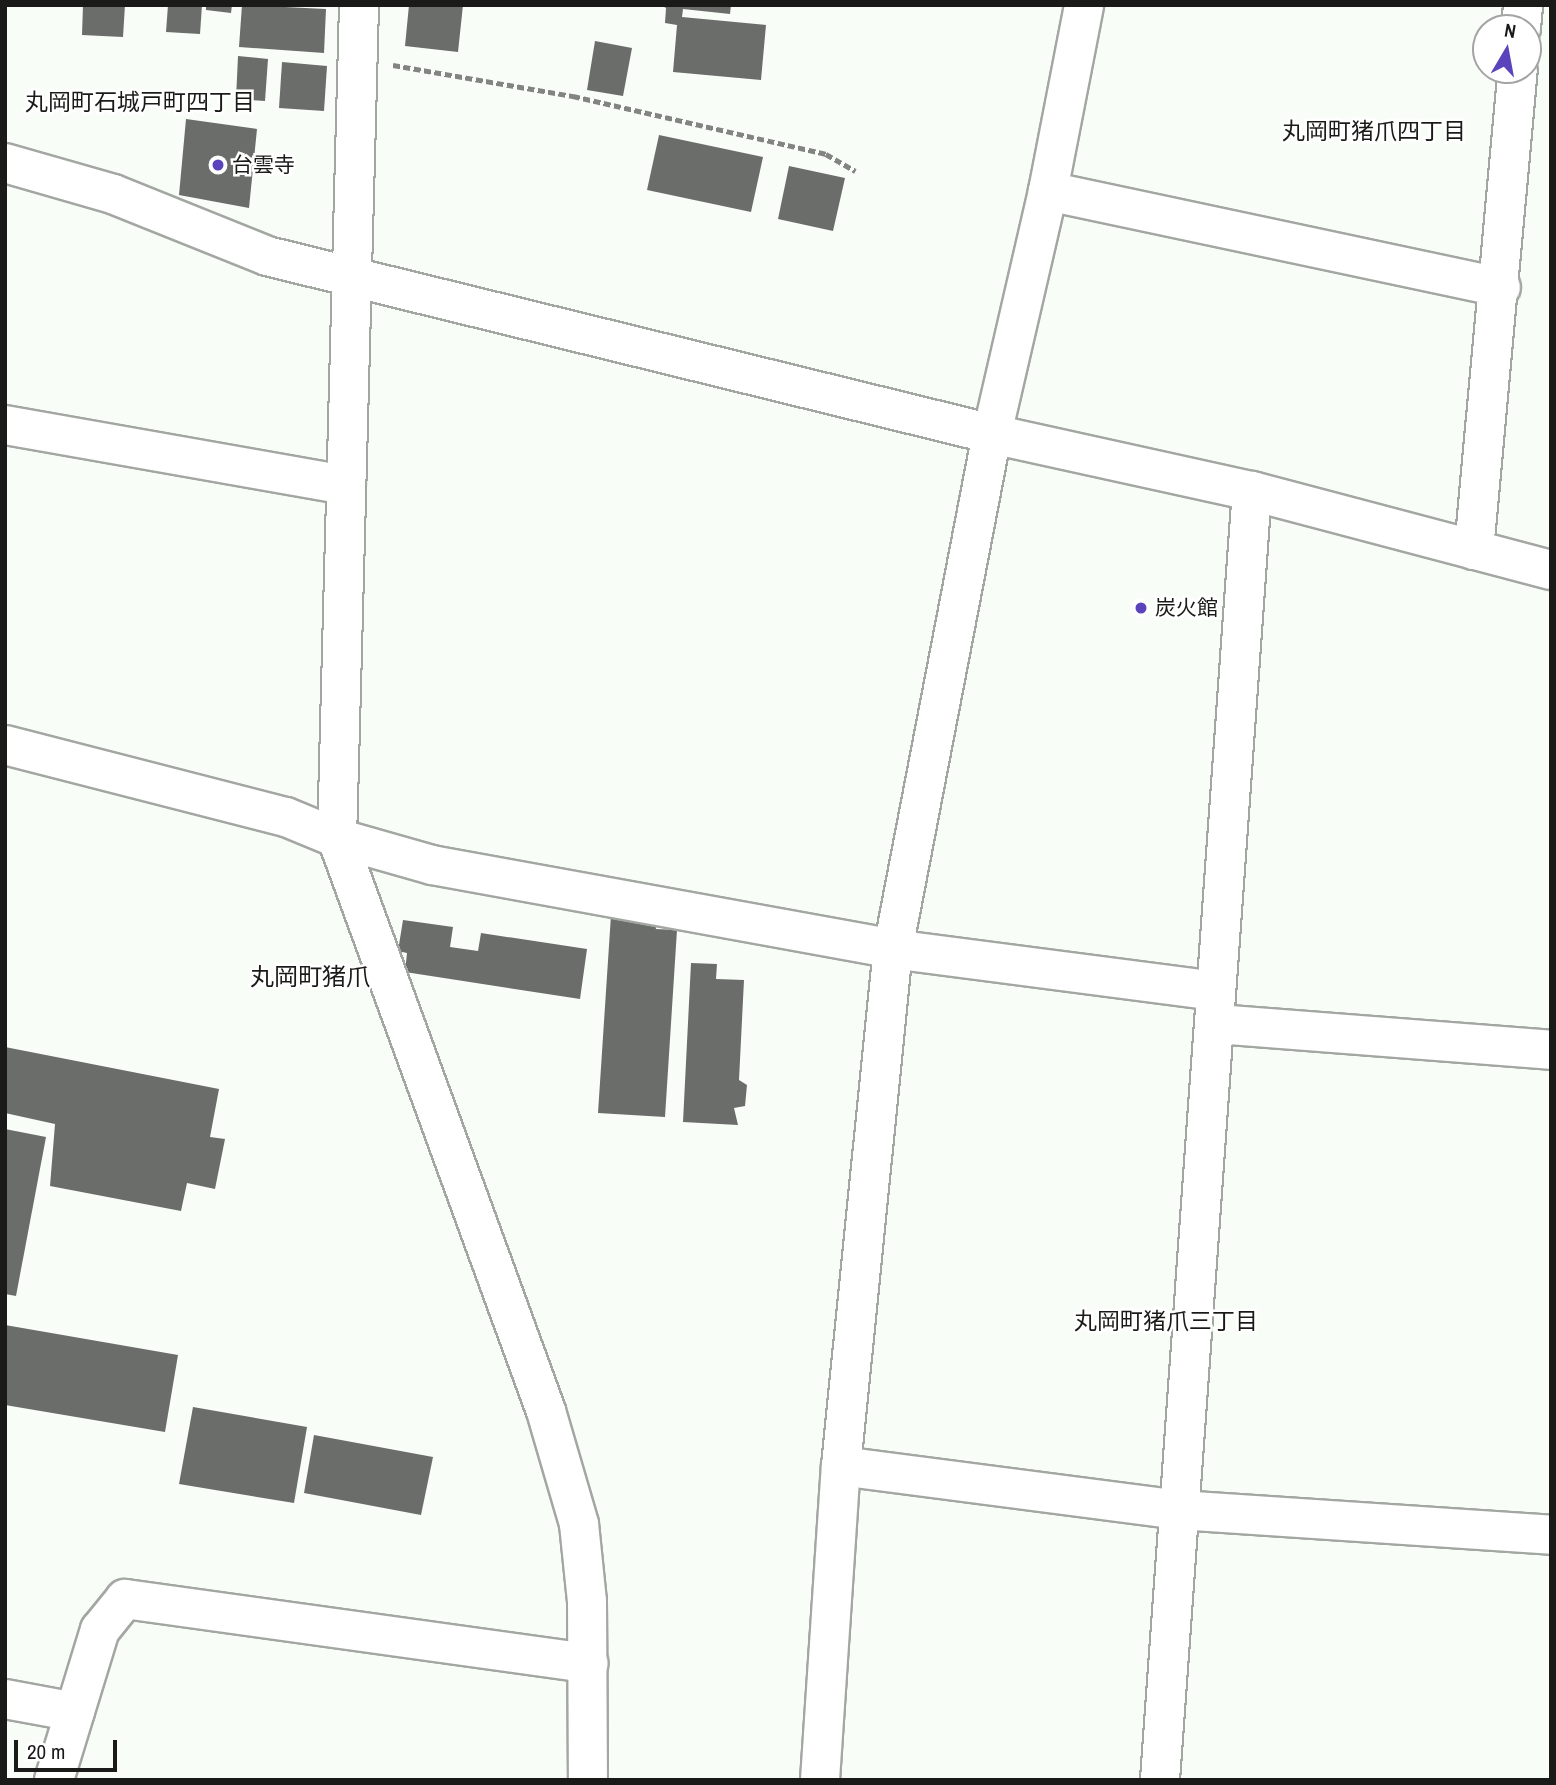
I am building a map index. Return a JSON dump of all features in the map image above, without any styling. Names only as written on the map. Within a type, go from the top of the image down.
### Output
[{"type":"street","points":[[359,5],[337,838],[546,1411],[579,1524],[589,1663],[588,1780]]},
{"type":"street","points":[[820,1780],[841,1466],[893,949],[992,434],[1048,191],[1084,5]]},
{"type":"street","points":[[1474,550],[1501,287],[1517,84]]},
{"type":"street","points":[[5,163],[113,194],[267,256],[992,434],[1252,491],[1551,570]]},
{"type":"street","points":[[1048,191],[1501,287]]},
{"type":"street","points":[[5,425],[346,485]]},
{"type":"street","points":[[1160,1780],[1252,491]]},
{"type":"street","points":[[5,745],[286,817],[337,838],[432,864],[1216,1008],[1551,1050]]},
{"type":"street","points":[[841,1466],[1179,1510],[1551,1535]]},
{"type":"street","points":[[54,1780],[100,1630],[125,1598],[589,1663]]},
{"type":"street","points":[[5,1699],[75,1712]]},
{"type":"path","points":[[358,59],[573,96],[826,154],[856,171]]},
{"type":"building","points":[[83,5],[125,5],[123,37],[82,35]]},
{"type":"building","points":[[168,5],[202,5],[200,34],[166,32]]},
{"type":"building","points":[[206,5],[232,5],[231,13],[206,10]]},
{"type":"building","points":[[242,5],[326,9],[324,53],[239,47]]},
{"type":"building","points":[[409,5],[463,5],[458,52],[405,46]]},
{"type":"building","points":[[661,5],[731,5],[730,14],[683,9],[682,17],[766,25],[761,80],[673,72],[677,25],[665,23],[666,8]]},
{"type":"building","points":[[595,41],[632,48],[623,96],[587,90]]},
{"type":"building","points":[[238,56],[268,59],[265,101],[236,99]]},
{"type":"building","points":[[282,62],[327,66],[324,111],[279,108]]},
{"type":"building","name":"台雲寺","points":[[186,119],[257,129],[249,208],[179,195]]},
{"type":"building","points":[[659,135],[763,157],[751,212],[647,190]]},
{"type":"building","points":[[789,166],[845,178],[833,231],[778,219]]},
{"type":"building","points":[[611,915],[654,917],[656,929],[677,930],[665,1117],[598,1113]]},
{"type":"building","points":[[403,920],[453,927],[450,947],[478,951],[481,933],[587,949],[580,999],[405,972],[407,953],[398,951]]},
{"type":"building","points":[[691,963],[717,964],[716,979],[744,980],[739,1080],[747,1085],[745,1106],[734,1108],[738,1125],[683,1122]]},
{"type":"building","points":[[5,1047],[219,1089],[210,1137],[225,1139],[215,1189],[187,1183],[181,1211],[50,1186],[55,1124],[5,1113]]},
{"type":"building","points":[[5,1129],[46,1137],[16,1296],[5,1294]]},
{"type":"building","points":[[5,1325],[178,1355],[165,1432],[5,1405]]},
{"type":"building","points":[[193,1407],[307,1427],[294,1503],[179,1484]]},
{"type":"building","points":[[314,1435],[433,1457],[421,1515],[304,1493]]},
{"type":"place","name":"台雲寺","points":[[218,165]]},
{"type":"place","name":"炭火館","points":[[1141,608]]},
{"type":"district","name":"丸岡町石城戸町四丁目","points":[[140,102]]},
{"type":"district","name":"丸岡町猪爪四丁目","points":[[1374,131]]},
{"type":"district","name":"丸岡町猪爪","points":[[310,977]]},
{"type":"district","name":"丸岡町猪爪三丁目","points":[[1166,1321]]}]
